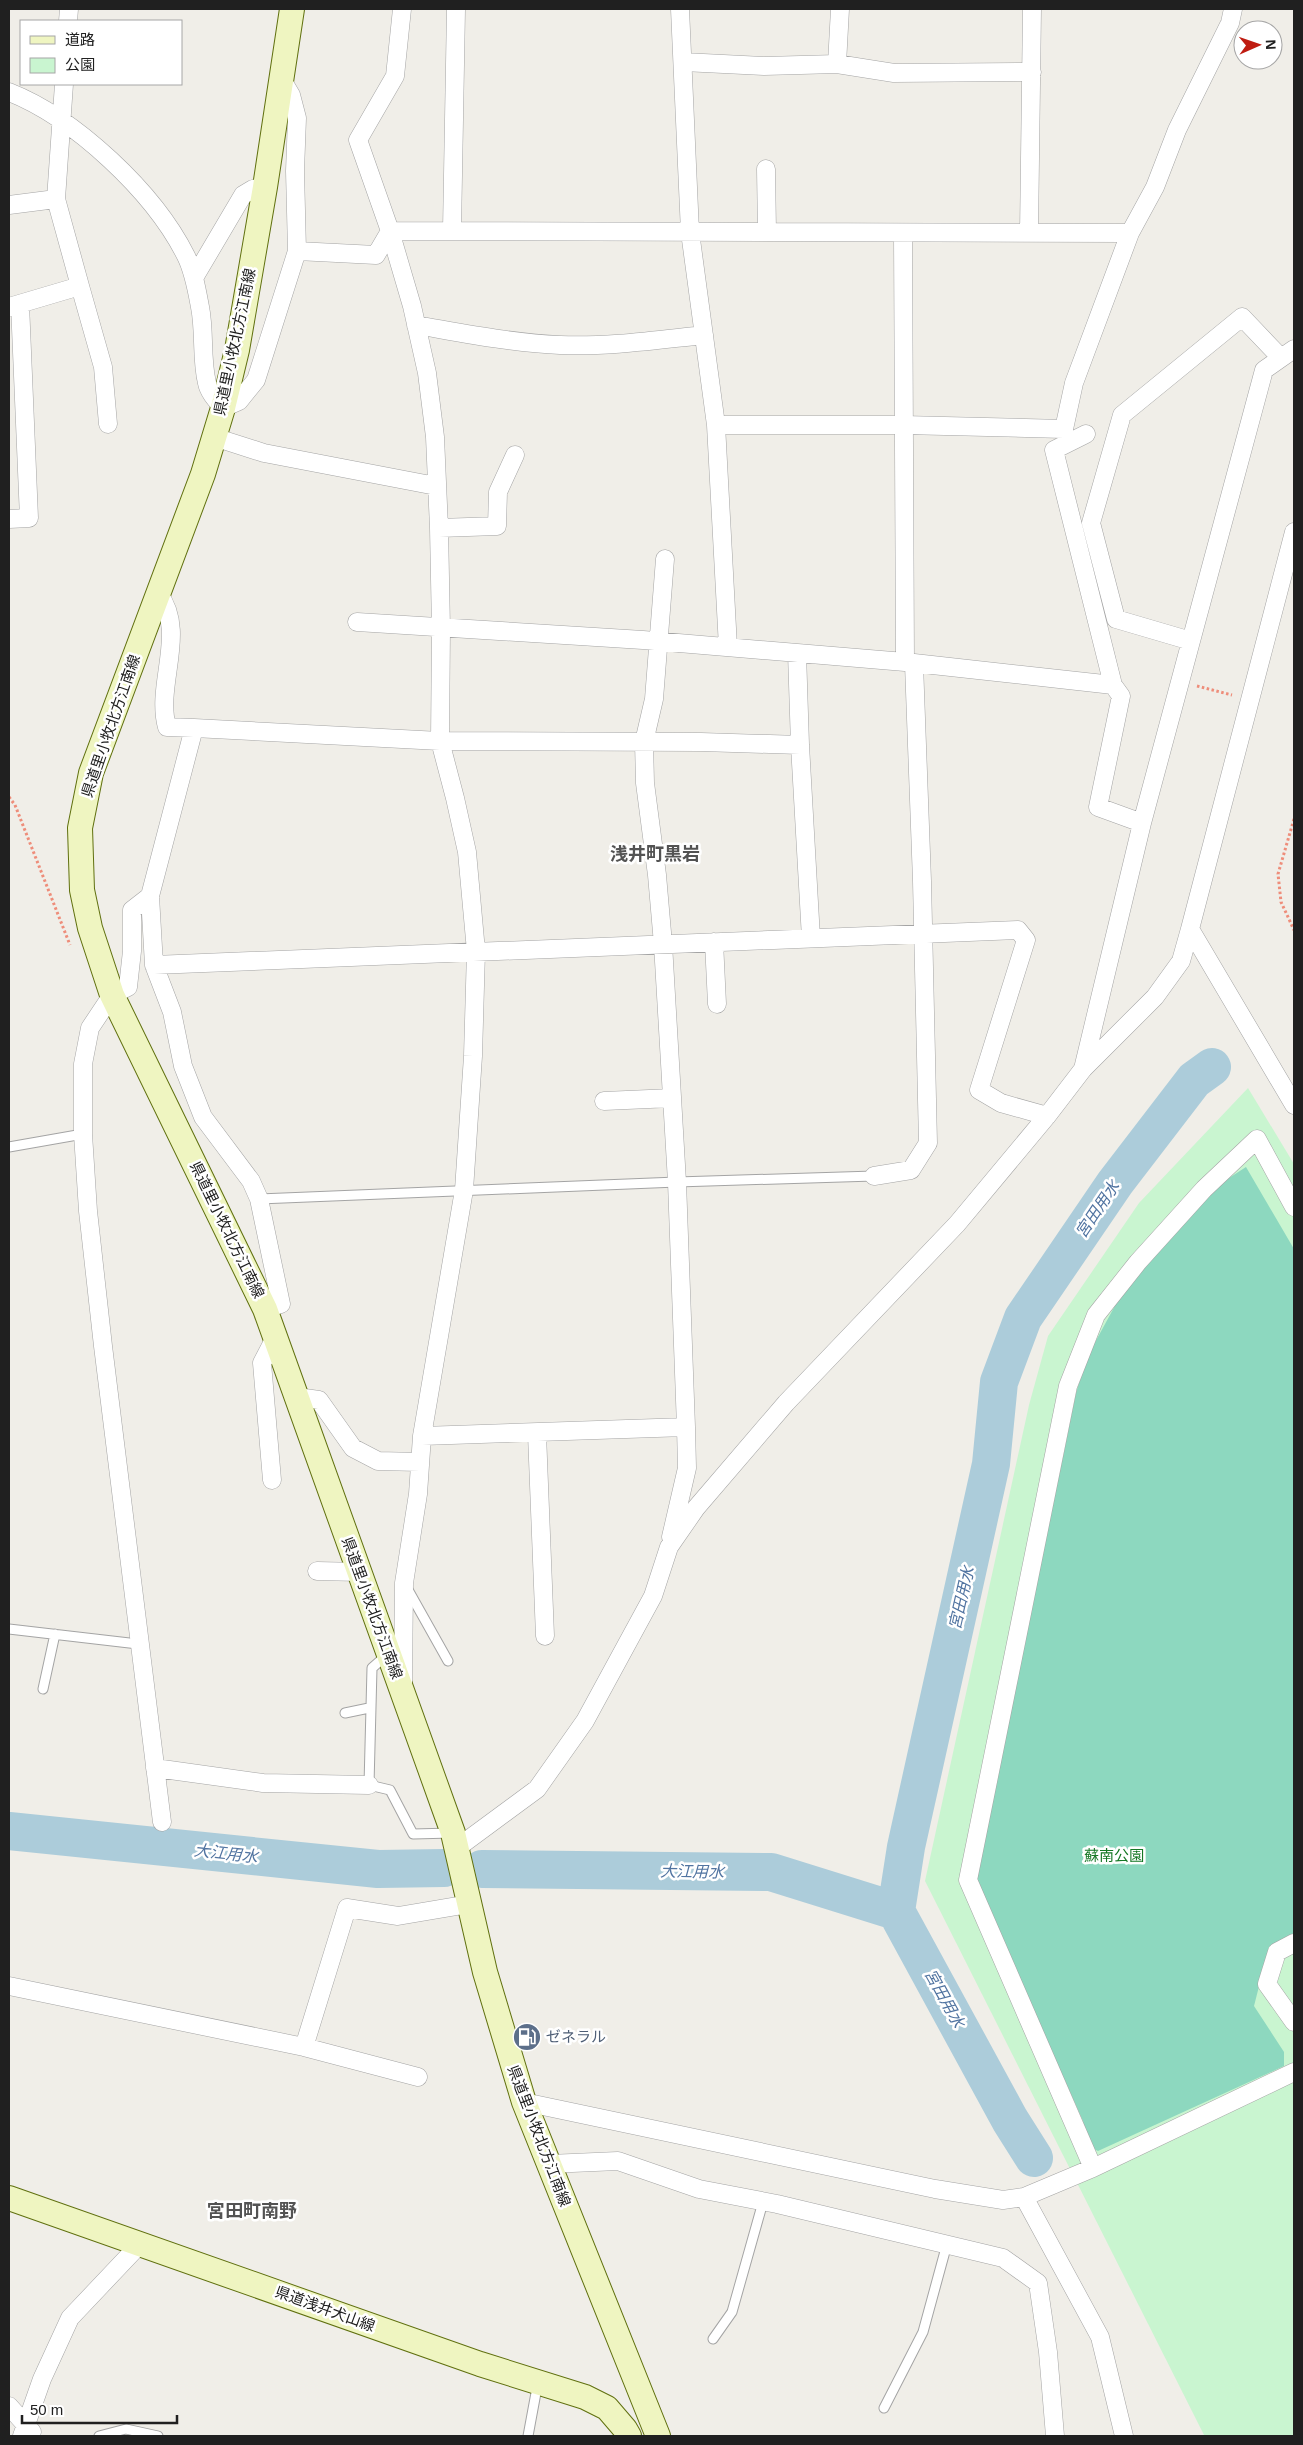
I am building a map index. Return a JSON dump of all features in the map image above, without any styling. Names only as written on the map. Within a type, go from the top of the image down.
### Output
[{"type":"main road","name":"県道里小牧北方江南線","points":[[292,9],[265,187],[237,350],[223,408],[203,474],[98,755],[87,791],[80,828],[82,890],[90,928],[112,995],[265,1309],[455,1841],[487,1981],[524,2102],[658,2436]]},
{"type":"main road","name":"県道浅井犬山線","points":[[9,2198],[480,2364],[586,2397],[607,2408],[625,2429],[628,2436]]},
{"type":"street","points":[[402,9],[395,76],[358,140],[390,230],[427,373],[435,437],[439,528],[441,629],[440,741],[467,852],[476,951],[473,1056],[464,1190],[422,1436],[418,1494],[404,1583],[403,1694]]},
{"type":"street","points":[[452,230],[456,9]]},
{"type":"street","points":[[680,9],[690,232],[716,425],[728,647]]},
{"type":"street","points":[[837,64],[840,9]]},
{"type":"street","points":[[1029,233],[1032,9]]},
{"type":"street","points":[[716,425],[903,425],[1064,429],[1074,383],[1130,233],[1155,187],[1178,130],[1230,23],[1233,9]]},
{"type":"street","points":[[683,62],[764,66],[837,64],[894,73],[1032,72]]},
{"type":"street","points":[[9,92],[31,100],[110,157],[148,202],[187,257],[194,278],[202,315],[207,384],[223,408],[239,401],[256,380],[297,251],[295,171],[297,118],[291,95],[281,78]]},
{"type":"street","points":[[64,85],[56,199],[103,367],[108,424]]},
{"type":"street","points":[[766,169],[767,232]]},
{"type":"street","points":[[194,278],[242,195],[253,189],[265,187]]},
{"type":"street","points":[[9,205],[56,199]]},
{"type":"street","points":[[297,251],[376,255],[390,230]]},
{"type":"street","points":[[390,230],[1130,233]]},
{"type":"street","points":[[874,1176],[911,1170],[928,1143],[923,934],[909,663],[903,425],[903,233]]},
{"type":"street","points":[[9,518],[29,518],[14,306],[80,286]]},
{"type":"street","points":[[1083,1068],[1142,823],[1264,370],[1288,353],[1242,317],[1122,415],[1091,523],[1116,620],[1191,641]]},
{"type":"street","points":[[416,325],[470,335],[560,345],[627,343],[704,335]]},
{"type":"street","points":[[1086,434],[1054,450],[1112,685],[1121,696],[1098,807],[1142,823]]},
{"type":"street","points":[[214,437],[264,453],[436,486]]},
{"type":"street","points":[[439,528],[497,526],[498,492],[514,455]]},
{"type":"street","points":[[668,1547],[696,1508],[786,1403],[957,1224],[1047,1116],[1083,1068],[1155,997],[1181,961],[1294,532]]},
{"type":"street","points":[[455,1841],[537,1789],[585,1721],[653,1596],[668,1547],[687,1468],[677,1182],[663,944],[657,875],[645,783],[644,742],[654,699],[664,559]]},
{"type":"street","points":[[158,593],[165,602],[170,614],[171,634],[163,713],[167,727],[440,741],[800,745]]},
{"type":"street","points":[[356,622],[441,629],[657,641],[909,663],[1112,685]]},
{"type":"street","points":[[797,653],[800,745],[812,938]]},
{"type":"street","points":[[194,728],[150,896],[154,965],[172,1012],[184,1066],[204,1117],[251,1181],[259,1199],[281,1304],[265,1309]]},
{"type":"street","points":[[150,896],[132,910],[132,951],[128,987],[112,995],[90,1028],[83,1064],[83,1134],[88,1211],[103,1346],[138,1644],[162,1822]]},
{"type":"street","points":[[1190,929],[1294,1105]]},
{"type":"street","points":[[154,965],[1018,930],[1026,940],[979,1090],[1001,1103],[1047,1116]]},
{"type":"street","points":[[714,942],[717,1004]]},
{"type":"street","points":[[604,1101],[672,1098]]},
{"type":"street","points":[[1093,2168],[968,1880],[1068,1386],[1096,1315],[1138,1262],[1204,1189],[1257,1139],[1294,1207]]},
{"type":"street","points":[[272,1480],[262,1363],[275,1338]]},
{"type":"street","points":[[297,1397],[319,1400],[353,1448],[370,1457],[378,1461],[420,1462]]},
{"type":"street","points":[[422,1436],[537,1434],[686,1427]]},
{"type":"street","points":[[537,1434],[546,1636]]},
{"type":"street","points":[[317,1571],[360,1572]]},
{"type":"street","points":[[154,1768],[263,1783],[369,1786]]},
{"type":"street","points":[[304,2047],[347,1908],[398,1916],[469,1904]]},
{"type":"street","points":[[1294,1943],[1277,1952],[1267,1984],[1294,2022]]},
{"type":"street","points":[[9,1986],[304,2047],[418,2078]]},
{"type":"street","points":[[524,2102],[935,2189],[1003,2200],[1024,2197],[1093,2168],[1294,2072]]},
{"type":"street","points":[[549,2164],[618,2161],[699,2189],[1003,2258],[1038,2283],[1048,2352],[1055,2436]]},
{"type":"street","points":[[1024,2197],[1100,2337],[1124,2436]]},
{"type":"street","points":[[28,2432],[42,2379],[70,2318],[141,2243]]},
{"type":"street","points":[[9,2406],[28,2432]]},
{"type":"lane","points":[[9,1147],[83,1134]]},
{"type":"lane","points":[[259,1199],[874,1176]]},
{"type":"lane","points":[[404,1583],[448,1660]]},
{"type":"lane","points":[[9,1629],[138,1644]]},
{"type":"lane","points":[[43,1689],[55,1634]]},
{"type":"lane","points":[[389,1654],[372,1668],[369,1708],[369,1786],[390,1790],[413,1834],[455,1841]]},
{"type":"lane","points":[[345,1713],[369,1708]]},
{"type":"lane","points":[[713,2338],[732,2312],[763,2202]]},
{"type":"lane","points":[[884,2408],[923,2332],[947,2244]]},
{"type":"lane","points":[[528,2436],[538,2382]]},
{"type":"lane","points":[[99,2436],[126,2430],[158,2436]]},
{"type":"path","points":[[1180,681],[1250,700]]},
{"type":"path","points":[[9,797],[15,805],[71,947]]},
{"type":"path","points":[[1294,819],[1278,874],[1281,902],[1294,930]]},
{"type":"green space","name":"蘇南公園","points":[[1248,1088],[1294,1164],[1294,2436],[1204,2435],[925,1881],[1029,1405],[1048,1336],[1139,1203]]},
{"type":"green space","name":"蘇南公園","points":[[1246,1167],[1294,1249],[1294,1933],[1269,1947],[1254,2006],[1284,2052],[1284,2066],[1098,2151],[1088,2146],[1083,2121],[976,1882],[1076,1393],[1087,1357],[1128,1282],[1209,1191]]},
{"type":"waterway","name":"宮田用水","points":[[1034,2158],[1010,2120],[896,1911],[906,1847],[991,1464],[999,1382],[1023,1318],[1115,1183],[1194,1080],[1212,1067]]},
{"type":"waterway","name":"大江用水","points":[[9,1831],[378,1869],[444,1868]]},
{"type":"waterway","name":"大江用水","points":[[482,1869],[771,1872],[896,1911]]},
{"type":"place","name":"ゼネラル","points":[[527,2037]]},
{"type":"district","name":"浅井町黒岩","points":[[655,854]]},
{"type":"district","name":"宮田町南野","points":[[252,2211]]}]
